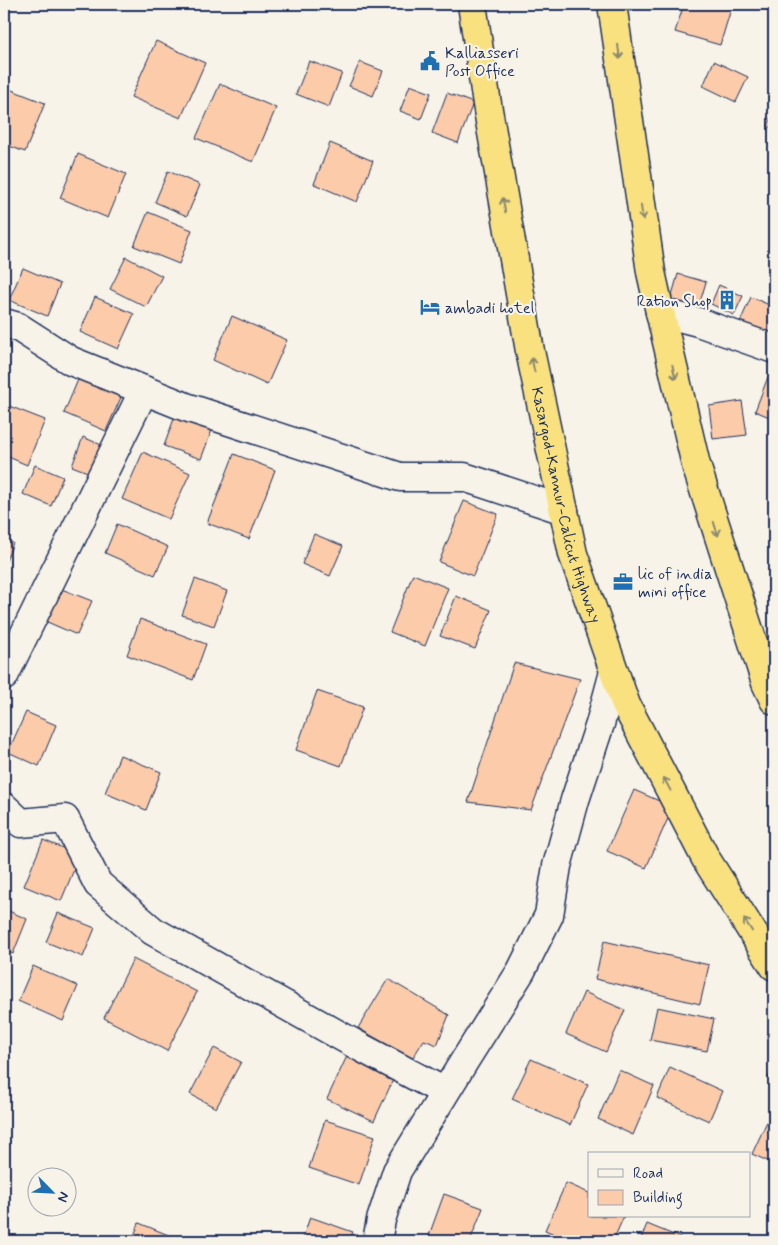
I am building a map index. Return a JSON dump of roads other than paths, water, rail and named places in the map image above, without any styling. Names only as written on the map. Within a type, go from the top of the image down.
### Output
[{"type":"highway","name":"Kasargod-Kannur-Calicut Highway","points":[[472,4],[487,104],[530,351],[573,554],[626,705],[706,859],[774,966]]},
{"type":"highway","points":[[612,4],[651,272],[660,312],[696,465],[763,674],[774,700]]},
{"type":"street","points":[[660,312],[698,322],[774,349]]},
{"type":"street","points":[[4,324],[18,327],[71,362],[186,407],[400,477],[464,477],[564,510]]},
{"type":"street","points":[[4,676],[144,390]]},
{"type":"street","points":[[377,1241],[381,1220],[398,1171],[522,970],[549,914],[557,866],[614,672]]},
{"type":"street","points":[[4,807],[21,823],[65,819],[98,884],[154,931],[362,1048],[445,1092]]},
{"type":"place","name":"Kalliasseri Post Office","points":[[430,61]]},
{"type":"place","name":"Ration Shop","points":[[727,300]]},
{"type":"place","name":"ambadi hotel","points":[[430,307]]},
{"type":"place","name":"lic of india mini office","points":[[623,582]]}]
